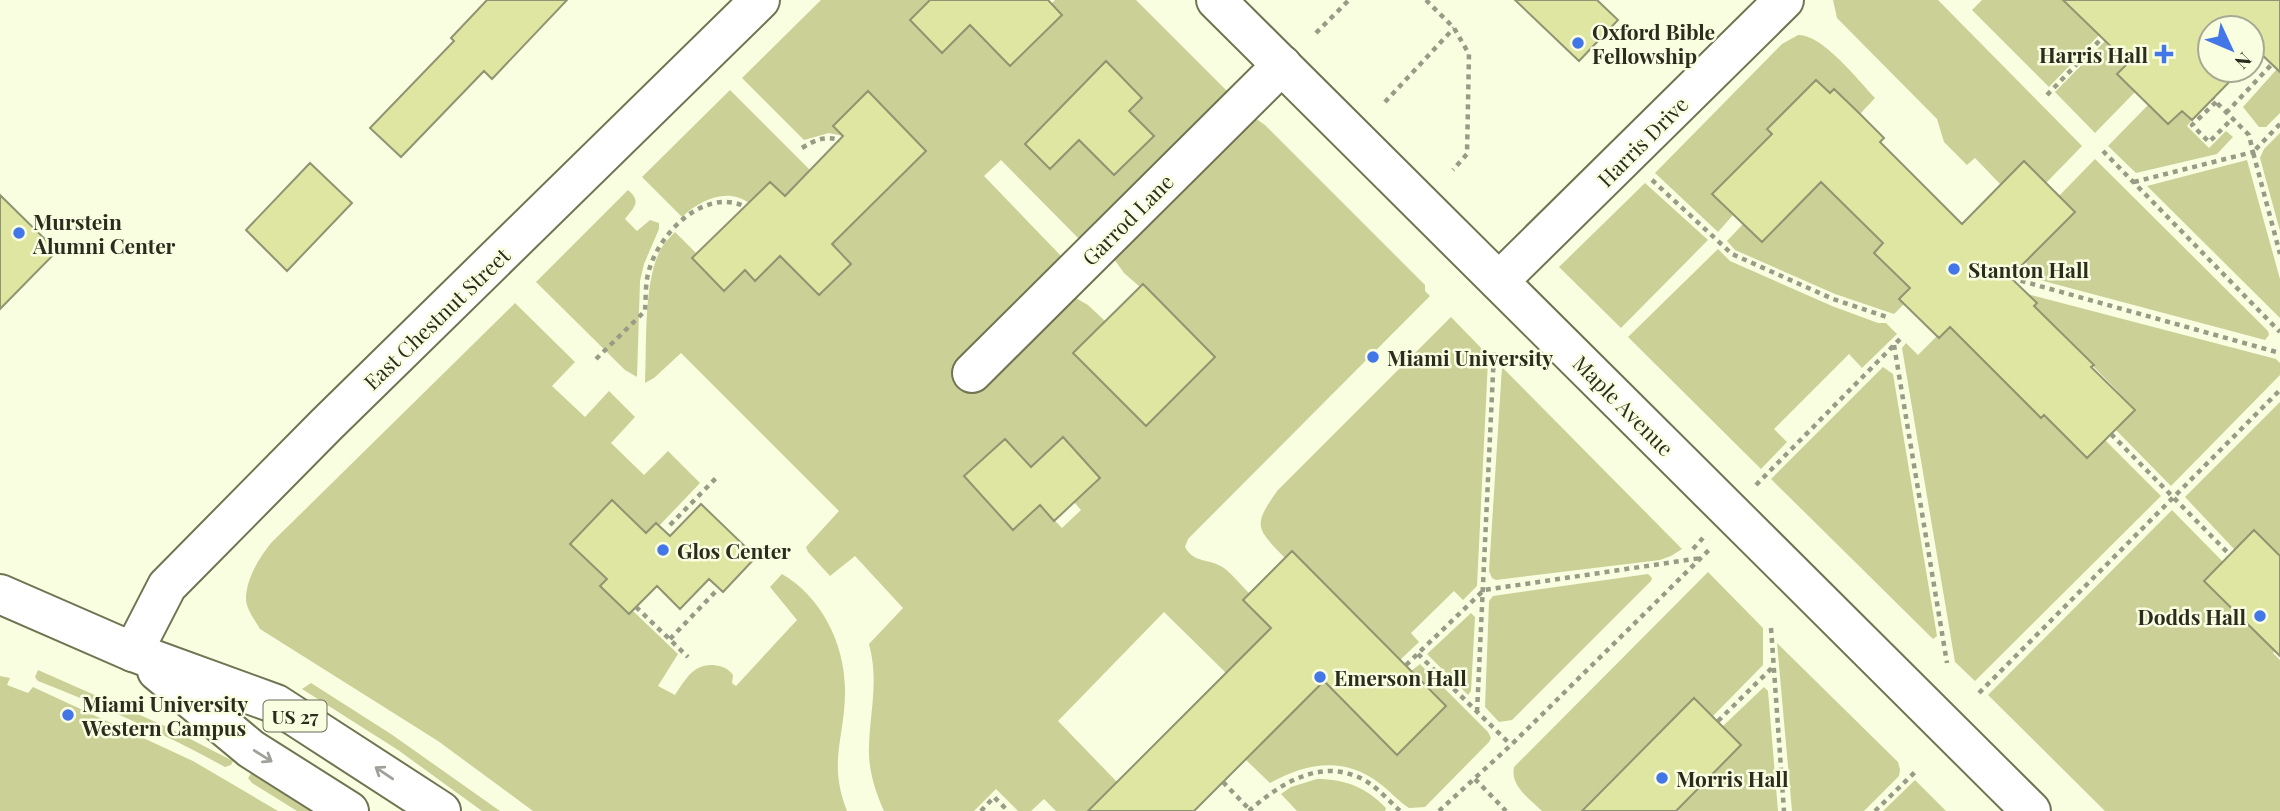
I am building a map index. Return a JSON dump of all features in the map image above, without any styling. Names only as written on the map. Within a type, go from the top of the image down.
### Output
[{"type":"main road","name":"East Chestnut Street","points":[[133,652],[167,586],[336,415],[760,0]]},
{"type":"main road","name":"Maple Avenue","points":[[1216,0],[2031,811]]},
{"type":"main road","name":"Harris Drive","points":[[1499,281],[1784,0]]},
{"type":"main road","name":"Garrod Lane","points":[[972,373],[1282,65]]},
{"type":"main road","name":"US 27","points":[[0,594],[133,652],[276,704],[441,811]]},
{"type":"main road","name":"US 27","points":[[133,652],[251,749],[349,811]]},
{"type":"path","points":[[1316,33],[1349,0]]},
{"type":"path","points":[[1426,0],[1454,28],[1469,54],[1467,154],[1453,170]]},
{"type":"path","points":[[1385,102],[1454,28]]},
{"type":"path","points":[[2047,95],[2102,38]]},
{"type":"path","points":[[2226,113],[2273,64]]},
{"type":"path","points":[[2232,119],[2209,142],[2192,125],[2215,101],[2249,135],[2280,254]]},
{"type":"path","points":[[2134,182],[2253,152],[2280,124]]},
{"type":"path","points":[[802,148],[828,136],[840,140]]},
{"type":"path","points":[[2103,151],[2280,332]]},
{"type":"path","points":[[1626,156],[1732,254],[1833,299],[1890,318]]},
{"type":"path","points":[[596,359],[645,311],[649,269],[659,244],[678,224],[696,210],[716,201],[733,201],[746,207]]},
{"type":"path","points":[[2011,278],[2280,353]]},
{"type":"path","points":[[1439,811],[1701,558],[1735,516],[1901,338]]},
{"type":"path","points":[[1894,345],[1947,663]]},
{"type":"path","points":[[1477,712],[1494,352]]},
{"type":"path","points":[[1979,693],[2280,390]]},
{"type":"path","points":[[2111,434],[2230,555]]},
{"type":"path","points":[[670,525],[716,477]]},
{"type":"path","points":[[1406,665],[1484,590],[1701,558]]},
{"type":"path","points":[[670,639],[719,588]]},
{"type":"path","points":[[636,607],[688,657]]},
{"type":"path","points":[[1771,628],[1784,811]]},
{"type":"path","points":[[1418,654],[1511,744]]},
{"type":"path","points":[[1718,721],[1774,666]]},
{"type":"path","points":[[1223,782],[1249,811],[1276,788],[1301,776],[1326,772],[1352,774],[1375,787],[1400,811]]},
{"type":"path","points":[[1875,811],[1915,772]]},
{"type":"path","points":[[1475,779],[1506,811]]},
{"type":"path","points":[[981,811],[994,797],[1008,811]]},
{"type":"green space","points":[[821,0],[930,0],[910,20],[941,52],[970,25],[1010,66],[1062,15],[1051,4],[1055,0],[1136,0],[1229,93],[1080,240],[1001,160],[984,176],[1062,257],[1074,297],[1088,305],[1105,321],[1074,353],[1146,426],[1215,357],[1143,285],[1140,287],[1124,273],[1114,259],[1255,118],[1425,285],[1425,291],[1430,296],[1188,539],[1185,547],[1189,552],[1219,565],[1231,574],[1249,593],[1243,600],[1271,628],[1226,673],[1164,612],[1058,721],[1117,782],[1088,811],[1056,811],[1044,799],[1031,811],[1018,811],[996,789],[974,811],[884,811],[875,788],[870,763],[874,683],[869,644],[903,608],[855,556],[830,576],[808,552],[806,547],[839,511],[681,353],[645,383],[651,278],[661,249],[675,232],[697,254],[724,291],[745,270],[755,280],[780,256],[819,295],[851,263],[771,182],[749,203],[741,198],[723,196],[697,205],[682,217],[642,177],[730,90],[810,170],[805,176],[853,223],[926,151],[868,92],[833,126],[843,136],[829,133],[804,140],[742,78]],"holes":[[[1106,62],[1142,97],[1129,111],[1154,136],[1114,175],[1079,140],[1050,168],[1025,144]],[[1063,437],[1100,478],[1074,502],[1081,510],[1062,528],[1040,505],[1013,529],[964,477],[1005,439],[1031,467]]]},
{"type":"green space","points":[[1833,0],[1938,0],[2082,146],[2046,183],[2024,162],[2001,185],[1975,158],[1967,165],[1944,142],[1937,119],[1837,18]]},
{"type":"green space","points":[[1982,0],[2063,0],[2099,35],[2049,87],[1972,10]]},
{"type":"green space","points":[[1798,35],[1818,42],[1828,50],[1875,98],[1860,114],[1835,90],[1830,93],[1816,80],[1768,128],[1772,134],[1713,193],[1733,215],[1718,232],[1655,173],[1782,44]]},
{"type":"green space","points":[[2105,41],[2128,63],[2117,74],[2135,92],[2095,133],[2055,92]]},
{"type":"green space","points":[[2277,69],[2280,72],[2280,113],[2266,127],[2259,127],[2243,107]]},
{"type":"green space","points":[[2148,105],[2168,124],[2182,111],[2192,120],[2187,126],[2209,148],[2226,131],[2233,137],[2217,154],[2136,173],[2108,146]]},
{"type":"green space","points":[[2280,133],[2280,231],[2260,158],[2264,149]]},
{"type":"green space","points":[[2095,159],[2268,331],[2269,335],[2265,340],[2036,279],[2033,270],[2025,262],[2073,210],[2059,196]]},
{"type":"green space","points":[[2247,160],[2280,279],[2280,318],[2147,186]]},
{"type":"green space","points":[[1821,182],[1883,243],[1874,253],[1910,288],[1904,304],[1894,314],[1835,294],[1735,250],[1727,241],[1743,224],[1762,242]]},
{"type":"green space","points":[[1645,183],[1708,240],[1621,328],[1559,267]]},
{"type":"green space","points":[[628,190],[636,201],[625,219],[637,231],[650,220],[659,223],[640,281],[637,377],[625,370],[536,282]]},
{"type":"green space","points":[[1718,249],[1730,261],[1832,306],[1878,323],[1886,323],[1897,334],[1862,368],[1849,354],[1774,429],[1787,442],[1761,469],[1628,337]]},
{"type":"green space","points":[[2027,294],[2276,359],[2280,363],[2280,375],[2171,486],[2115,429],[2135,409],[2034,306]]},
{"type":"green space","points":[[515,303],[575,362],[552,386],[585,417],[609,391],[635,417],[611,443],[644,475],[668,451],[700,483],[659,526],[656,523],[646,533],[612,500],[570,544],[607,579],[629,614],[633,611],[678,654],[658,686],[675,695],[695,670],[713,665],[729,671],[733,675],[732,683],[736,686],[797,620],[770,587],[782,574],[808,595],[819,608],[828,622],[840,654],[844,671],[845,705],[838,777],[847,811],[533,811],[438,741],[260,629],[247,607],[247,591],[254,569],[271,543]]},
{"type":"green space","points":[[1451,317],[1484,351],[1488,361],[1477,586],[1463,600],[1454,591],[1411,633],[1419,642],[1400,660],[1292,551],[1285,558],[1263,533],[1261,519],[1278,490]]},
{"type":"green space","points":[[1950,327],[2041,418],[2044,415],[2087,457],[2105,440],[2161,496],[1975,681],[1955,662],[1902,348],[1906,343],[1918,355]]},
{"type":"green space","points":[[1502,367],[1682,549],[1660,560],[1496,580],[1492,578],[1489,571]]},
{"type":"green space","points":[[1883,367],[1893,374],[1937,636],[1933,639],[1771,479]]},
{"type":"green space","points":[[2280,402],[2280,556],[2235,550],[2185,497]]},
{"type":"green space","points":[[2172,510],[2223,562],[2204,581],[2280,660],[2280,811],[2105,811],[1988,695]]},
{"type":"green space","points":[[1708,572],[1763,628],[1763,665],[1713,716],[1694,698],[1582,811],[1542,811],[1518,786],[1514,767]]},
{"type":"green space","points":[[1648,574],[1652,578],[1651,581],[1512,720],[1499,722],[1485,707],[1489,601],[1493,596]]},
{"type":"green space","points":[[1471,613],[1475,617],[1471,691],[1468,695],[1427,654]]},
{"type":"green space","points":[[1777,643],[1898,762],[1899,776],[1864,811],[1792,811]]},
{"type":"green space","points":[[1420,664],[1491,738],[1425,807],[1409,808],[1366,774],[1352,769],[1325,765],[1311,767],[1270,783],[1245,759],[1324,681],[1397,754],[1446,706],[1411,671]]},
{"type":"green space","points":[[38,670],[167,727],[233,761],[225,767],[133,721],[38,681],[35,677]]},
{"type":"green space","name":"Miami University Western Campus","points":[[0,676],[10,678],[7,685],[28,693],[33,687],[193,761],[278,811],[0,811]]},
{"type":"green space","points":[[311,683],[391,734],[500,811],[482,811],[398,750],[302,689]]},
{"type":"green space","points":[[1764,687],[1768,691],[1778,811],[1676,811],[1741,745],[1723,726]]},
{"type":"green space","points":[[252,772],[313,811],[297,811],[252,783],[248,778]]},
{"type":"green space","points":[[1317,779],[1355,786],[1379,801],[1386,808],[1385,811],[1297,811],[1281,794],[1291,787]]},
{"type":"green space","points":[[1915,780],[1946,811],[1883,811]]},
{"type":"building","points":[[487,0],[567,0],[492,79],[484,71],[401,157],[370,128],[454,41],[451,38]]},
{"type":"building","points":[[930,0],[1048,0],[1062,15],[1010,66],[970,25],[942,53],[910,20]]},
{"type":"building","name":"Oxford Bible Fellowship","points":[[1515,0],[1597,0],[1618,20],[1579,61]]},
{"type":"building","name":"Harris Hall","points":[[2063,0],[2280,0],[2280,72],[2266,59],[2266,14],[2196,14],[2196,84],[2227,84],[2192,120],[2182,111],[2168,124],[2117,74],[2128,63]]},
{"type":"building","points":[[1106,61],[1142,98],[1129,111],[1154,136],[1114,175],[1079,140],[1050,169],[1025,144]]},
{"type":"building","name":"Stanton Hall","points":[[1816,80],[1830,93],[1834,89],[1860,114],[1884,138],[1880,142],[1962,224],[2024,161],[2075,212],[2010,277],[2037,303],[2034,306],[2094,365],[2091,367],[2135,410],[2087,458],[2044,415],[2041,418],[1950,327],[1939,338],[1899,299],[1910,288],[1874,253],[1883,243],[1821,182],[1762,242],[1712,194],[1772,134],[1767,129]]},
{"type":"building","points":[[868,91],[926,151],[832,244],[851,264],[819,295],[780,256],[755,281],[745,270],[724,291],[692,258],[770,182],[785,196],[843,136],[833,126]]},
{"type":"building","points":[[310,163],[352,203],[287,271],[246,230]]},
{"type":"building","name":"Murstein Alumni Center","points":[[0,195],[57,251],[0,309]]},
{"type":"building","points":[[1143,284],[1215,357],[1146,426],[1073,353]]},
{"type":"building","points":[[1063,437],[1100,478],[1054,521],[1040,505],[1013,530],[964,476],[1005,439],[1031,467]]},
{"type":"building","name":"Glos Center","points":[[612,500],[646,533],[656,523],[670,536],[701,504],[756,557],[723,592],[709,579],[680,609],[657,586],[629,614],[600,586],[607,579],[570,544]]},
{"type":"building","name":"Dodds Hall","points":[[2254,530],[2280,556],[2280,656],[2204,581]]},
{"type":"building","name":"Emerson Hall","points":[[1292,551],[1446,706],[1397,755],[1324,681],[1194,811],[1088,811],[1271,628],[1243,600]]},
{"type":"building","name":"Morris Hall","points":[[1694,698],[1741,745],[1676,811],[1582,811]]},
{"type":"place","name":"Oxford Bible Fellowship","points":[[1578,43]]},
{"type":"place","name":"Harris Hall","points":[[2164,54]]},
{"type":"place","name":"Murstein Alumni Center","points":[[19,233]]},
{"type":"place","name":"Stanton Hall","points":[[1954,269]]},
{"type":"place","name":"Miami University","points":[[1373,357]]},
{"type":"place","name":"Glos Center","points":[[663,550]]},
{"type":"place","name":"Dodds Hall","points":[[2260,616]]},
{"type":"place","name":"Emerson Hall","points":[[1320,677]]},
{"type":"place","name":"Miami University Western Campus","points":[[68,715]]},
{"type":"place","name":"Morris Hall","points":[[1662,778]]}]
